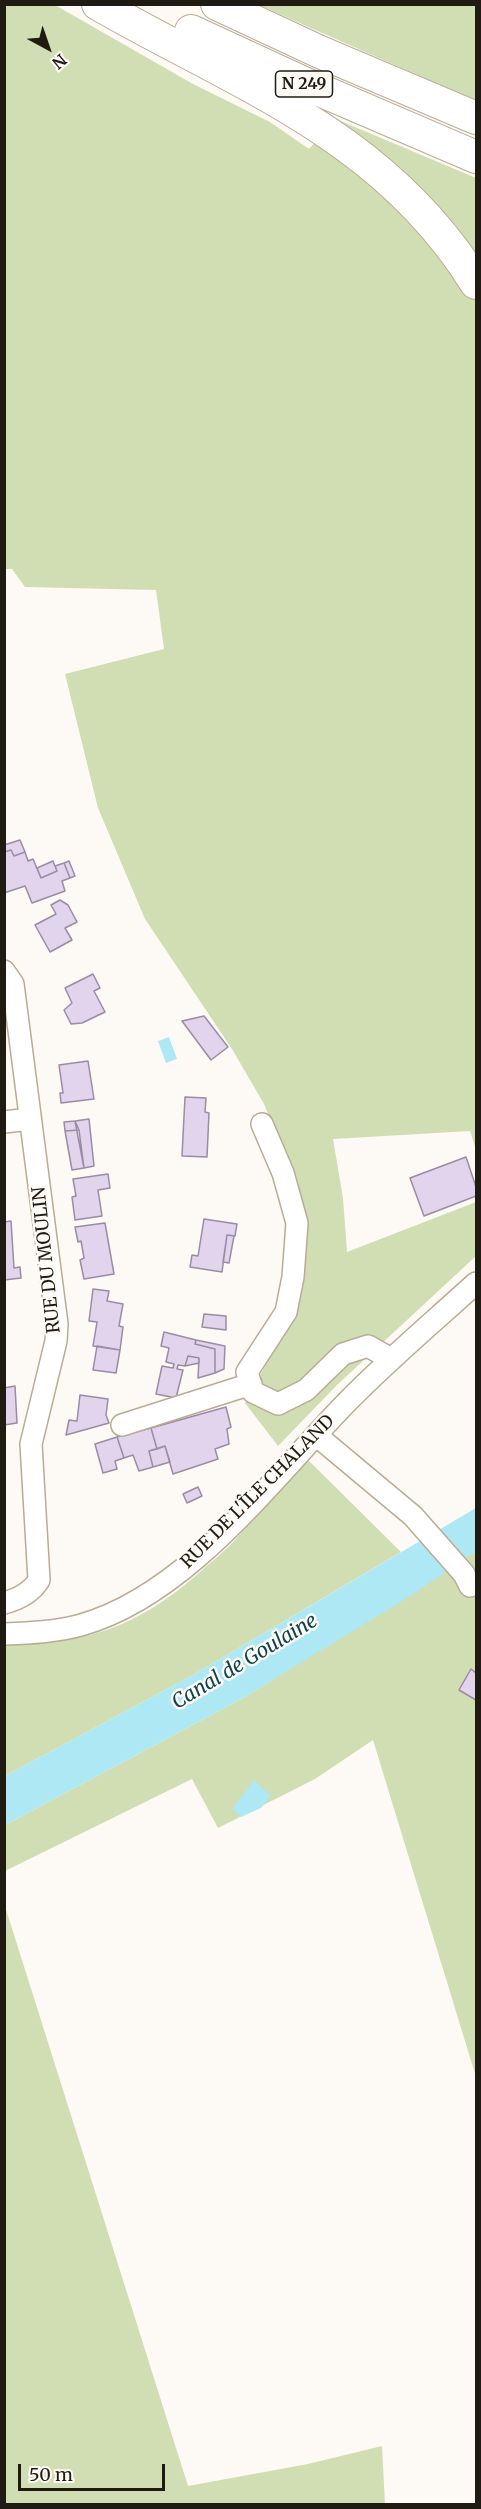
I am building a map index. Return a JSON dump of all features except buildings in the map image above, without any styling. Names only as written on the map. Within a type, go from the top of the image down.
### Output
[{"type":"highway","points":[[98,4],[278,101],[344,142],[420,211],[446,240],[477,283]]},
{"type":"highway","name":"N 249","points":[[133,4],[308,86],[477,157]]},
{"type":"highway","name":"N 249","points":[[217,4],[320,52],[477,118]]},
{"type":"street","name":"RUE DU MOULIN","points":[[4,971],[12,984],[57,1324],[57,1341],[31,1444],[39,1580],[32,1590],[15,1600],[4,1603]]},
{"type":"street","points":[[4,1122],[30,1119]]},
{"type":"street","points":[[262,1124],[283,1173],[297,1223],[293,1277],[286,1312],[247,1372],[253,1392],[279,1404],[306,1390],[343,1354],[368,1346],[391,1359]]},
{"type":"street","name":"RUE DE L'ÎLE CHALAND","points":[[4,1634],[60,1630],[83,1624],[156,1591],[207,1549],[391,1359],[477,1283]]},
{"type":"street","points":[[122,1425],[251,1384]]},
{"type":"street","points":[[316,1435],[413,1516],[467,1580]]},
{"type":"green space","points":[[5,5],[55,5],[193,84],[270,122],[309,149],[336,119],[476,178],[476,1150],[470,1131],[333,1139],[343,1198],[347,1252],[476,1202],[476,1256],[337,1385],[278,1446],[245,1403],[293,1315],[288,1160],[264,1104],[232,1049],[145,919],[98,808],[65,674],[164,649],[156,590],[25,587],[12,569],[5,569]]},
{"type":"green space","points":[[259,5],[476,5],[476,101]]},
{"type":"green space","points":[[307,1459],[401,1552],[193,1675],[5,1776],[5,1644],[34,1643],[86,1636],[133,1619],[155,1606],[177,1591],[226,1549]]},
{"type":"green space","points":[[476,1551],[476,2077],[373,1740],[315,1779],[218,1828],[192,1779],[5,1871],[5,1825],[245,1697]]},
{"type":"green space","points":[[4,1903],[188,2486],[308,2464],[382,2446],[385,2504],[5,2504]]},
{"type":"water","points":[[169,1037],[177,1059],[166,1063],[158,1041]]},
{"type":"water","name":"Canal de Goulaine","points":[[476,1508],[476,1551],[415,1593],[245,1697],[5,1825],[5,1776],[193,1675]]},
{"type":"water","points":[[254,1780],[271,1796],[261,1808],[241,1817],[232,1809]]}]
